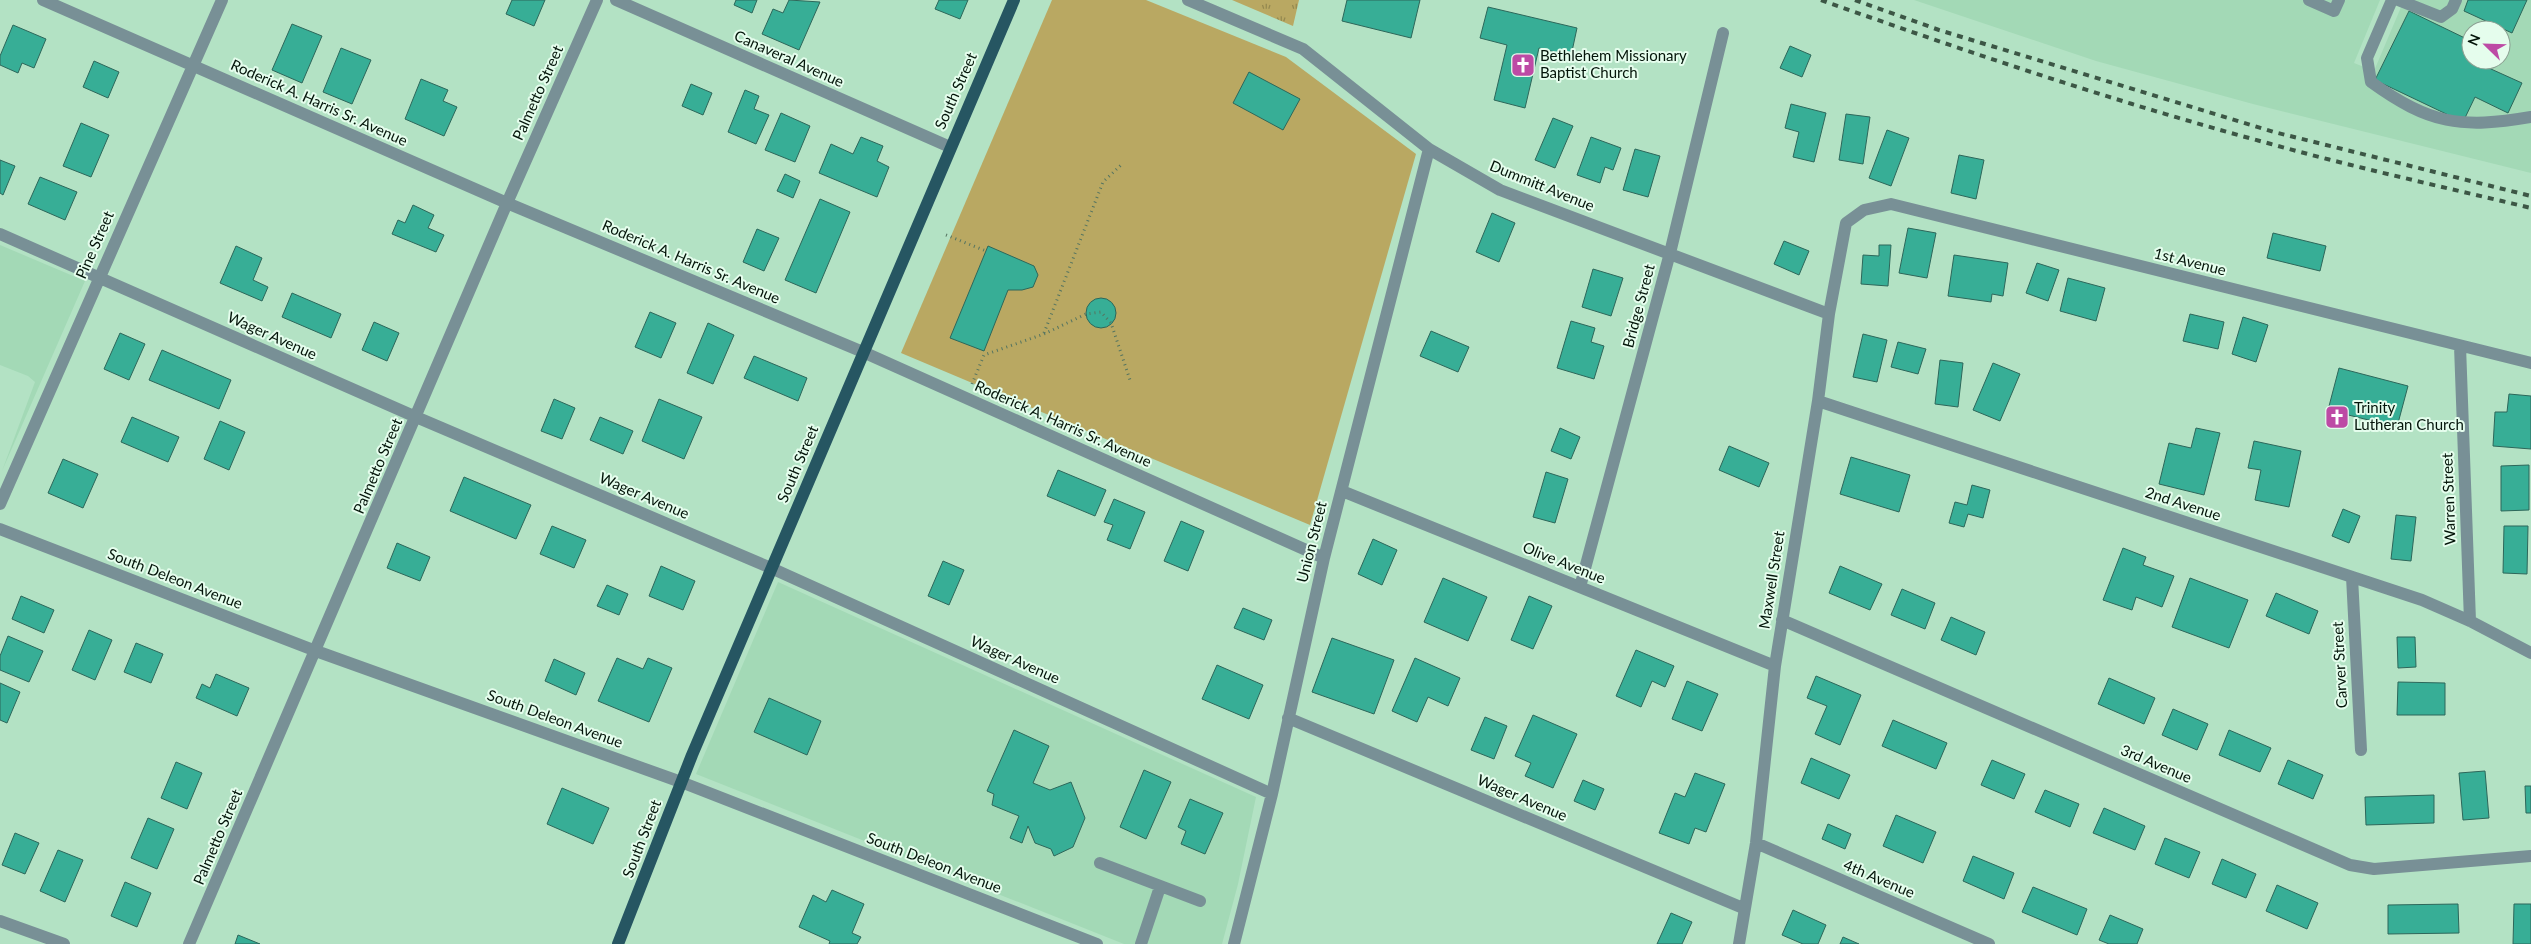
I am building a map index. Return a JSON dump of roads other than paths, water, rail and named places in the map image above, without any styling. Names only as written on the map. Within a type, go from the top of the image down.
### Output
[{"type":"main road","name":"South Street","points":[[618,944],[681,782],[1014,0]]},
{"type":"street","name":"Roderick A. Harris Sr. Avenue","points":[[44,0],[507,203],[863,352],[1324,558]]},
{"type":"street","name":"Pine Street","points":[[0,504],[222,0]]},
{"type":"street","name":"Palmetto Street","points":[[189,944],[596,0]]},
{"type":"street","name":"Canaveral Avenue","points":[[616,0],[950,147]]},
{"type":"street","name":"Dummitt Avenue","points":[[1188,0],[1303,50],[1428,149],[1500,190],[1830,314]]},
{"type":"street","points":[[2310,0],[2334,11],[2339,0]]},
{"type":"street","points":[[2392,0],[2367,58],[2370,82],[2394,99],[2443,121],[2468,124],[2531,117]]},
{"type":"street","points":[[2398,0],[2441,18],[2452,9],[2456,0]]},
{"type":"street","name":"Bridge Street","points":[[1580,587],[1670,254],[1723,33]]},
{"type":"street","name":"Union Street","points":[[1234,944],[1272,794],[1324,558],[1428,149]]},
{"type":"street","name":"1st Avenue","points":[[1846,223],[1864,210],[1891,204],[2531,363]]},
{"type":"street","name":"Maxwell Street","points":[[1738,944],[1756,843],[1775,666],[1846,223]]},
{"type":"street","name":"Wager Avenue","points":[[0,234],[416,417],[771,568],[1272,794]]},
{"type":"street","name":"Warren Street","points":[[2460,346],[2470,621]]},
{"type":"street","name":"2nd Avenue","points":[[1818,401],[2422,600],[2470,621],[2531,653]]},
{"type":"street","name":"Olive Avenue","points":[[1342,491],[1775,666]]},
{"type":"street","name":"South Deleon Avenue","points":[[0,529],[316,651],[681,782],[1081,941],[1097,944]]},
{"type":"street","name":"Carver Street","points":[[2352,577],[2361,750]]},
{"type":"street","name":"3rd Avenue","points":[[1782,620],[2350,865],[2374,869],[2531,856]]},
{"type":"street","name":"Wager Avenue","points":[[1288,718],[1743,908]]},
{"type":"street","name":"4th Avenue","points":[[1756,843],[1989,944]]},
{"type":"street","points":[[1100,863],[1200,901]]},
{"type":"street","points":[[1142,944],[1160,887]]},
{"type":"street","points":[[0,921],[64,944]]},
{"type":"railway","points":[[1821,0],[1989,58],[2158,112],[2336,161],[2531,208]]},
{"type":"railway","points":[[1855,0],[1939,30],[2274,132],[2531,196]]},
{"type":"place","name":"Bethlehem Missionary Baptist Church","points":[[1523,65]]},
{"type":"place","name":"Trinity Lutheran Church","points":[[2337,417]]}]
